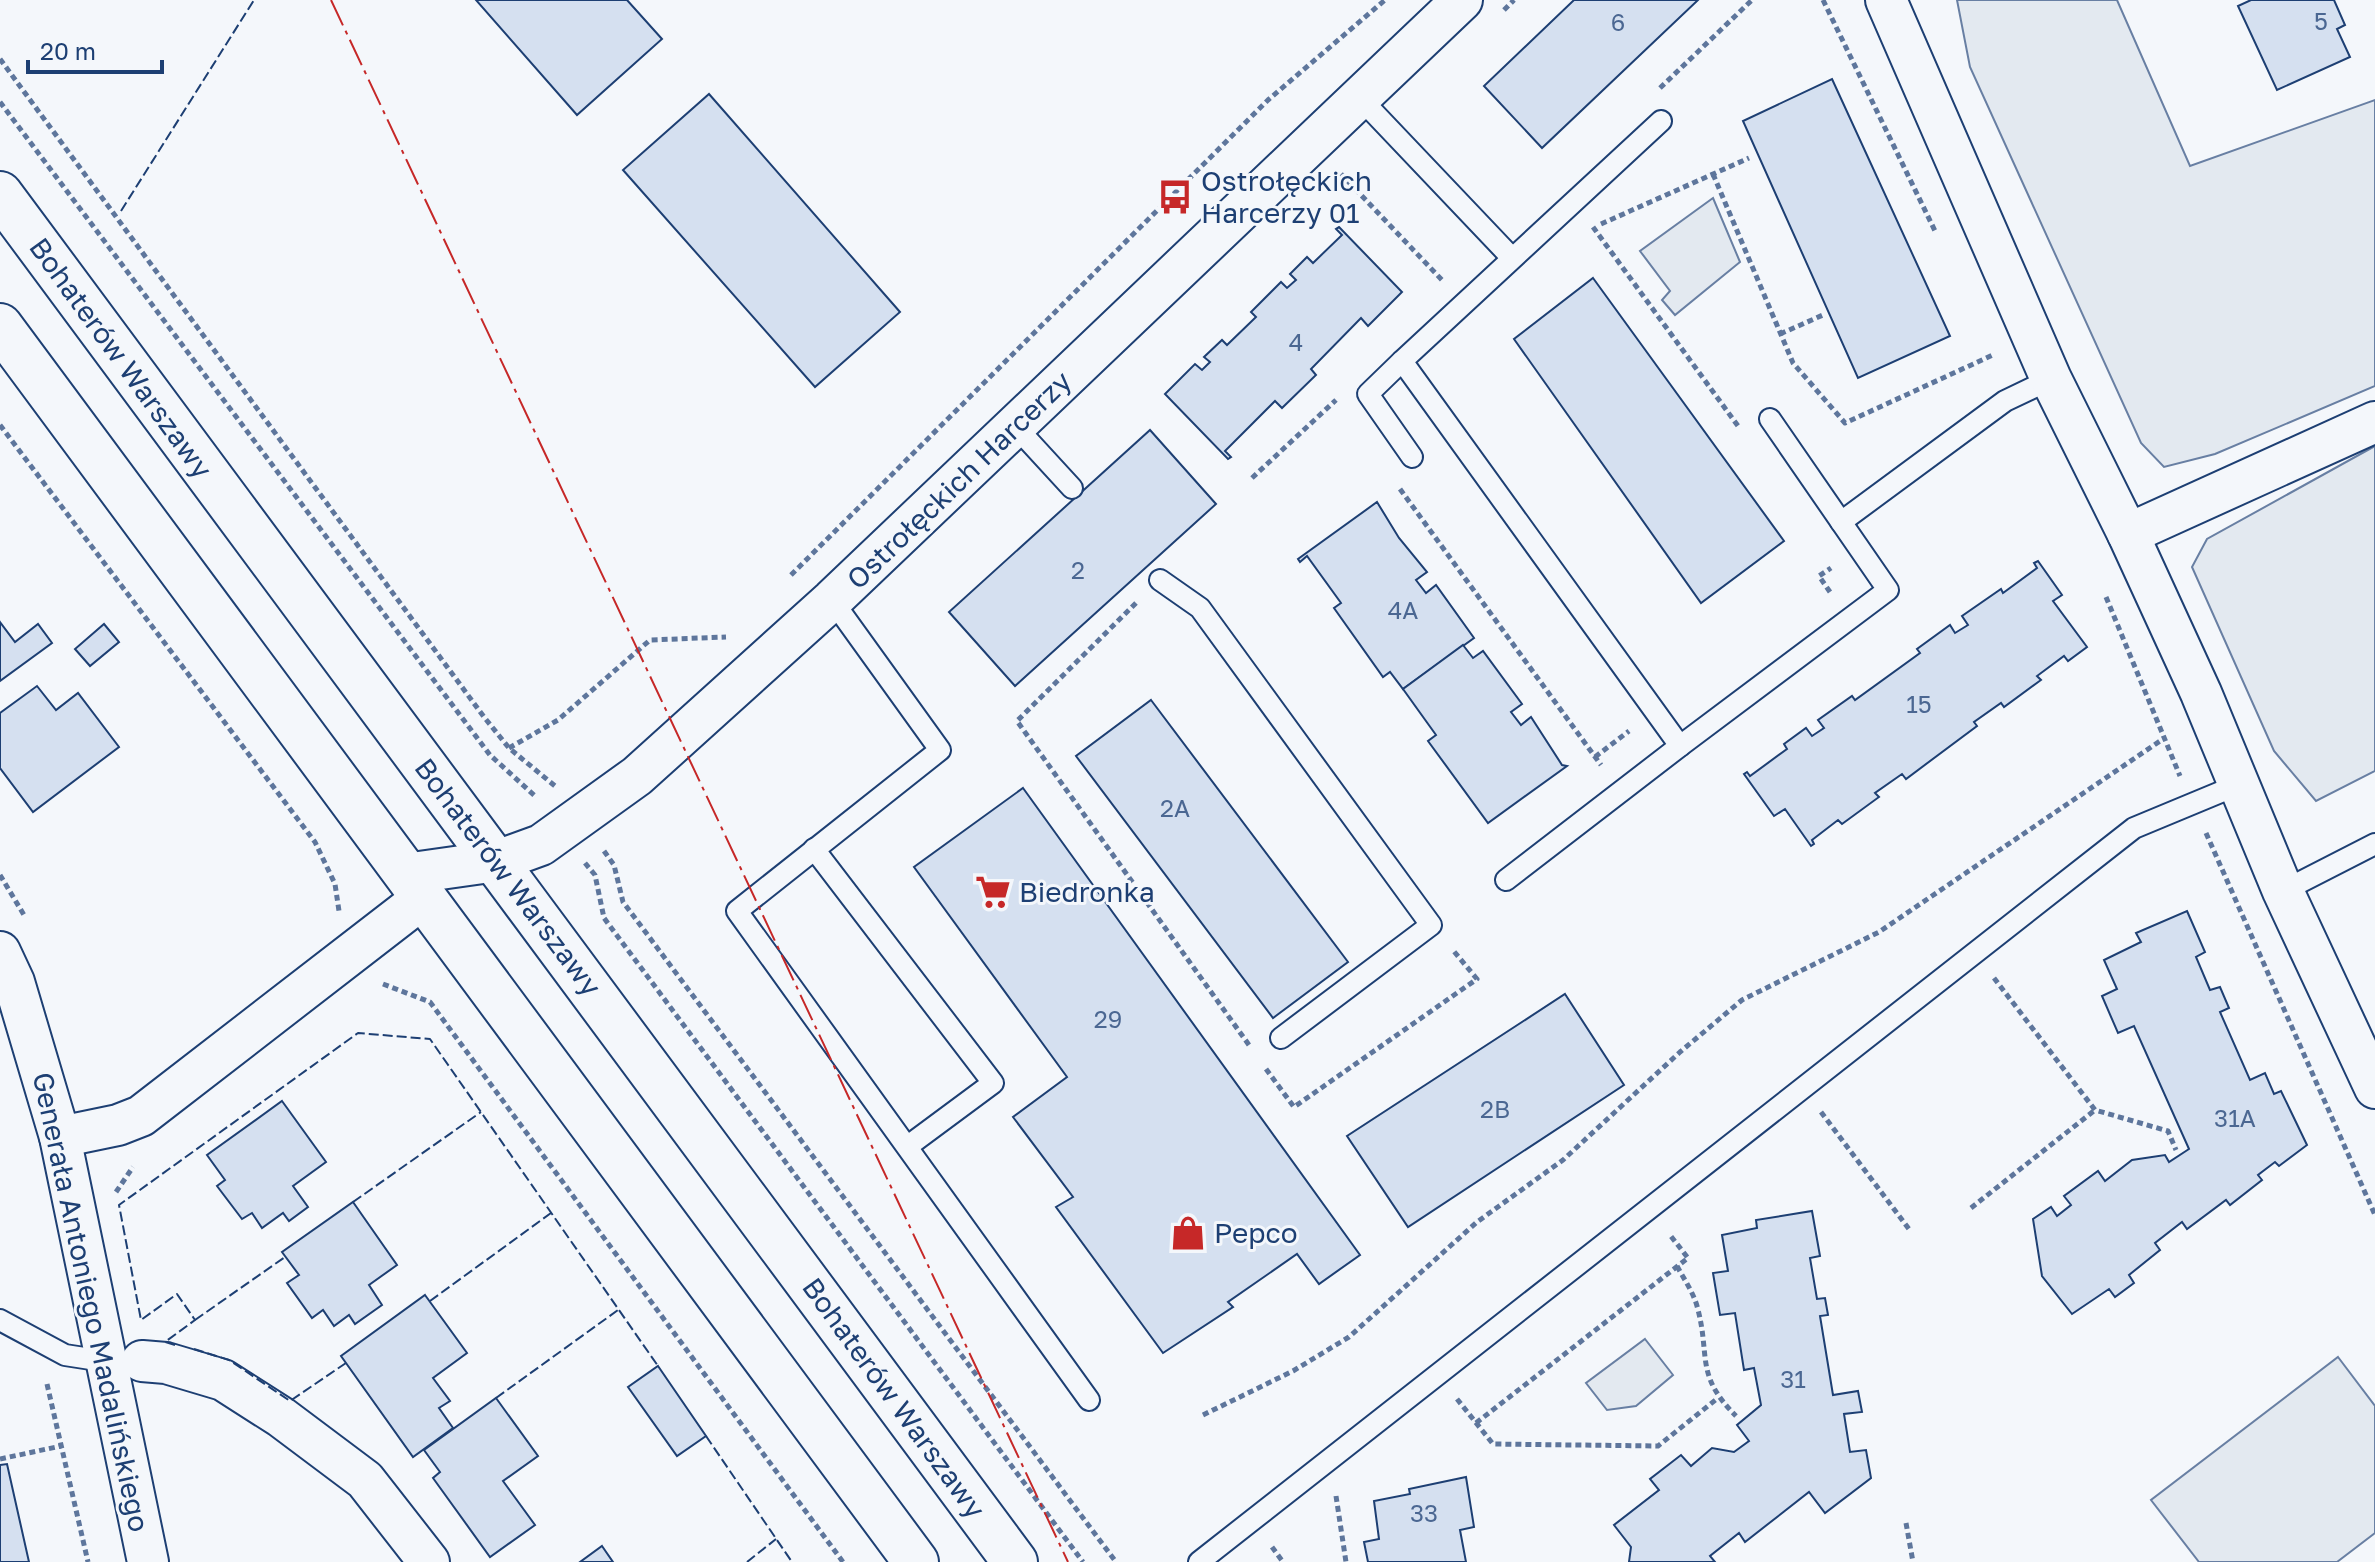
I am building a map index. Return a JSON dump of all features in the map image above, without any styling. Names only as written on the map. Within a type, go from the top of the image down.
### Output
[{"type":"main road","name":"Bohaterów Warszawy","points":[[0,194],[1015,1562]]},
{"type":"main road","points":[[0,326],[916,1562]]},
{"type":"street","name":"Ostrołęckich Harcerzy","points":[[414,886],[541,845],[637,776],[832,600],[1016,427],[1358,96],[1462,0]]},
{"type":"street","points":[[1886,0],[2051,379],[2128,534],[2240,784],[2283,891],[2375,1088]]},
{"type":"street","points":[[2128,534],[2375,422]]},
{"type":"street","points":[[60,1137],[118,1125],[141,1116],[414,886]]},
{"type":"street","name":"Generała Antoniego Madalińskiego","points":[[0,952],[14,982],[125,1362],[148,1562]]},
{"type":"street","points":[[125,1362],[166,1363],[223,1380],[281,1417],[365,1480],[429,1562]]},
{"type":"lane","points":[[1358,96],[1511,257]]},
{"type":"lane","points":[[1412,457],[1368,394],[1511,257],[1661,121]]},
{"type":"lane","points":[[1402,361],[1680,746]]},
{"type":"lane","points":[[1841,522],[2015,396],[2051,379]]},
{"type":"lane","points":[[1506,880],[1888,590],[1770,419]]},
{"type":"lane","points":[[1016,427],[1072,488]]},
{"type":"lane","points":[[1160,580],[1200,608],[1431,925],[1281,1038]]},
{"type":"lane","points":[[832,600],[940,750],[737,911],[1089,1400]]},
{"type":"lane","points":[[1199,1562],[2134,828],[2240,784]]},
{"type":"lane","points":[[2283,891],[2375,844]]},
{"type":"lane","points":[[814,849],[993,1083],[908,1146]]},
{"type":"lane","points":[[0,1320],[65,1355],[125,1362]]},
{"type":"path","points":[[784,581],[1268,100],[1385,0]]},
{"type":"path","points":[[1823,0],[1942,244]]},
{"type":"path","points":[[1593,228],[1749,158]]},
{"type":"path","points":[[1338,171],[1451,289]]},
{"type":"path","points":[[1713,174],[1793,363],[1845,423],[1995,354]]},
{"type":"path","points":[[1573,201],[1744,434]]},
{"type":"path","points":[[1780,334],[1823,315]]},
{"type":"path","points":[[1988,340],[2015,396]]},
{"type":"path","points":[[1336,400],[1345,413]]},
{"type":"path","points":[[0,425],[315,842],[335,884],[340,922]]},
{"type":"path","points":[[1391,477],[1621,792]]},
{"type":"path","points":[[1160,580],[1017,721],[1294,1107],[1477,979],[1431,925]]},
{"type":"path","points":[[2105,596],[2163,739],[2375,1215]]},
{"type":"path","points":[[509,748],[558,720],[650,640],[729,637]]},
{"type":"path","points":[[1595,757],[1655,711]]},
{"type":"path","points":[[1203,1415],[1293,1371],[1349,1337],[1477,1222],[1563,1160],[1742,1000],[1879,932],[2163,739]]},
{"type":"path","points":[[0,875],[32,929]]},
{"type":"path","points":[[1982,986],[2006,968]]},
{"type":"path","points":[[1994,977],[2095,1110],[2168,1131],[2176,1150]]},
{"type":"path","points":[[373,986],[392,985],[430,1002],[843,1562]]},
{"type":"path","points":[[1809,1121],[1833,1103]]},
{"type":"path","points":[[1971,1208],[2095,1110]]},
{"type":"path","points":[[1821,1112],[1909,1229]]},
{"type":"path","points":[[113,1197],[135,1163]]},
{"type":"path","points":[[1476,1423],[1688,1258],[1668,1231]]},
{"type":"path","points":[[1677,1266],[1697,1305],[1707,1379],[1718,1398],[1736,1416]]},
{"type":"path","points":[[45,1376],[88,1562]]},
{"type":"path","points":[[1443,1406],[1455,1396],[1493,1444],[1658,1446],[1718,1398]]},
{"type":"path","points":[[0,1459],[61,1446]]},
{"type":"path","points":[[1324,1499],[1335,1491],[1346,1562]]},
{"type":"path","points":[[1906,1523],[1913,1562]]},
{"type":"path","points":[[1269,1543],[1283,1562]]},
{"type":"shaded area","points":[[1957,0],[2117,0],[2190,166],[2375,100],[2375,386],[2215,454],[2164,467],[2141,443],[1970,67]]},
{"type":"shaded area","points":[[1713,198],[1740,262],[1675,315],[1662,300],[1670,291],[1640,251]]},
{"type":"shaded area","points":[[2375,446],[2375,771],[2316,801],[2274,751],[2192,567],[2207,539]]},
{"type":"shaded area","points":[[1645,1339],[1673,1375],[1636,1406],[1607,1410],[1586,1383]]},
{"type":"shaded area","points":[[2338,1357],[2375,1406],[2375,1533],[2337,1562],[2199,1562],[2151,1500]]},
{"type":"building","points":[[476,0],[627,0],[662,39],[577,115]]},
{"type":"building","points":[[1574,0],[1698,0],[1542,148],[1484,86]]},
{"type":"building","points":[[2251,0],[2334,0],[2345,25],[2337,29],[2350,57],[2277,90],[2238,6]]},
{"type":"building","points":[[1832,79],[1950,336],[1858,378],[1743,121]]},
{"type":"building","points":[[709,94],[900,312],[815,387],[623,170]]},
{"type":"building","points":[[1339,227],[1402,292],[1368,326],[1361,318],[1311,369],[1316,375],[1282,408],[1275,401],[1225,451],[1231,457],[1228,459],[1165,394],[1195,364],[1202,370],[1210,362],[1204,357],[1222,340],[1227,345],[1256,317],[1251,312],[1281,282],[1287,288],[1296,280],[1290,274],[1307,257],[1313,263],[1342,235],[1336,229]]},
{"type":"building","points":[[1593,278],[1784,541],[1701,603],[1514,339]]},
{"type":"building","points":[[1150,430],[1216,504],[1015,686],[949,612]]},
{"type":"building","points":[[1377,502],[1399,538],[1427,572],[1416,580],[1426,593],[1436,585],[1474,638],[1403,689],[1390,672],[1383,677],[1334,608],[1341,603],[1307,556],[1300,562],[1298,559]]},
{"type":"building","points":[[2038,561],[2062,595],[2053,601],[2087,647],[2068,661],[2064,656],[2037,676],[2041,680],[2004,707],[2001,703],[1974,722],[1977,726],[1906,779],[1902,774],[1875,793],[1879,797],[1842,824],[1838,820],[1812,840],[1814,844],[1811,846],[1785,809],[1774,816],[1744,774],[1747,772],[1750,776],[1787,749],[1784,744],[1806,728],[1812,736],[1824,728],[1818,720],[1852,696],[1855,700],[1920,653],[1917,649],[1950,625],[1955,633],[1968,625],[1962,616],[2001,589],[2003,593],[2037,568],[2034,563]]},
{"type":"building","points":[[0,622],[15,642],[38,624],[52,643],[0,681]]},
{"type":"building","points":[[104,624],[119,642],[90,666],[75,649]]},
{"type":"building","points":[[1463,645],[1473,658],[1483,651],[1522,704],[1511,712],[1521,725],[1531,717],[1562,765],[1567,766],[1488,823],[1428,741],[1436,735],[1403,689]]},
{"type":"building","points":[[37,686],[56,710],[78,693],[119,747],[33,812],[0,768],[0,713]]},
{"type":"building","points":[[1151,700],[1348,962],[1273,1018],[1076,756]]},
{"type":"building","points":[[1023,788],[1360,1255],[1319,1284],[1297,1254],[1228,1302],[1233,1307],[1163,1353],[1056,1207],[1073,1197],[1013,1117],[1067,1077],[914,867]]},
{"type":"building","points":[[2187,911],[2205,952],[2196,957],[2210,990],[2220,987],[2229,1008],[2220,1012],[2250,1080],[2265,1073],[2274,1094],[2281,1091],[2307,1145],[2279,1166],[2275,1162],[2258,1175],[2262,1180],[2230,1205],[2226,1200],[2187,1229],[2182,1222],[2155,1243],[2160,1250],[2129,1275],[2134,1283],[2115,1297],[2109,1289],[2072,1314],[2042,1276],[2033,1219],[2051,1207],[2057,1216],[2071,1205],[2064,1196],[2098,1171],[2105,1181],[2132,1160],[2165,1155],[2169,1162],[2189,1149],[2134,1026],[2118,1033],[2102,996],[2117,989],[2104,960],[2141,942],[2136,933]]},
{"type":"building","points":[[1565,994],[1624,1085],[1408,1227],[1347,1136]]},
{"type":"building","points":[[282,1101],[326,1162],[293,1186],[308,1207],[289,1221],[283,1213],[262,1228],[252,1213],[242,1219],[217,1186],[225,1180],[207,1155]]},
{"type":"building","points":[[353,1202],[397,1265],[369,1285],[382,1305],[355,1324],[349,1315],[334,1326],[323,1310],[312,1318],[287,1283],[299,1275],[282,1252]]},
{"type":"building","points":[[1812,1211],[1820,1256],[1810,1258],[1817,1299],[1825,1298],[1828,1315],[1820,1316],[1833,1395],[1858,1391],[1862,1412],[1844,1414],[1850,1452],[1866,1450],[1871,1478],[1825,1513],[1809,1492],[1745,1542],[1739,1533],[1710,1556],[1715,1562],[1629,1562],[1631,1547],[1614,1525],[1659,1490],[1650,1479],[1681,1455],[1691,1466],[1712,1448],[1734,1452],[1749,1441],[1737,1425],[1761,1405],[1754,1368],[1744,1370],[1735,1313],[1720,1315],[1713,1273],[1728,1271],[1722,1235],[1757,1228],[1756,1220]]},
{"type":"building","points":[[425,1295],[467,1353],[433,1378],[450,1401],[439,1408],[453,1428],[413,1457],[341,1356]]},
{"type":"building","points":[[658,1366],[706,1436],[677,1456],[628,1387]]},
{"type":"building","points":[[496,1398],[538,1456],[503,1481],[535,1525],[490,1557],[433,1478],[440,1472],[424,1450]]},
{"type":"building","points":[[7,1464],[29,1562],[0,1562],[0,1465]]},
{"type":"building","points":[[1466,1477],[1474,1527],[1460,1530],[1466,1562],[1368,1562],[1364,1542],[1379,1539],[1374,1501],[1410,1494],[1409,1489]]},
{"type":"building","points":[[602,1546],[613,1562],[580,1562]]},
{"type":"fence","points":[[121,211],[254,0]]},
{"type":"fence","points":[[175,1345],[165,1342],[195,1320],[177,1294],[141,1320],[119,1205],[358,1033],[430,1039],[658,1366]]},
{"type":"fence","points":[[353,1202],[481,1112]]},
{"type":"fence","points":[[430,1301],[551,1213]]},
{"type":"fence","points":[[195,1320],[285,1257]]},
{"type":"fence","points":[[496,1398],[618,1310]]},
{"type":"fence","points":[[194,1349],[229,1360],[290,1401],[346,1363]]},
{"type":"fence","points":[[706,1436],[792,1562]]},
{"type":"fence","points":[[747,1562],[776,1539]]},
{"type":"power","points":[[331,0],[1068,1562]]},
{"type":"place","name":"Ostrołęckich Harcerzy 01","points":[[1175,197]]},
{"type":"place","name":"Biedronka","points":[[993,892]]},
{"type":"place","name":"Pepco","points":[[1188,1233]]}]
